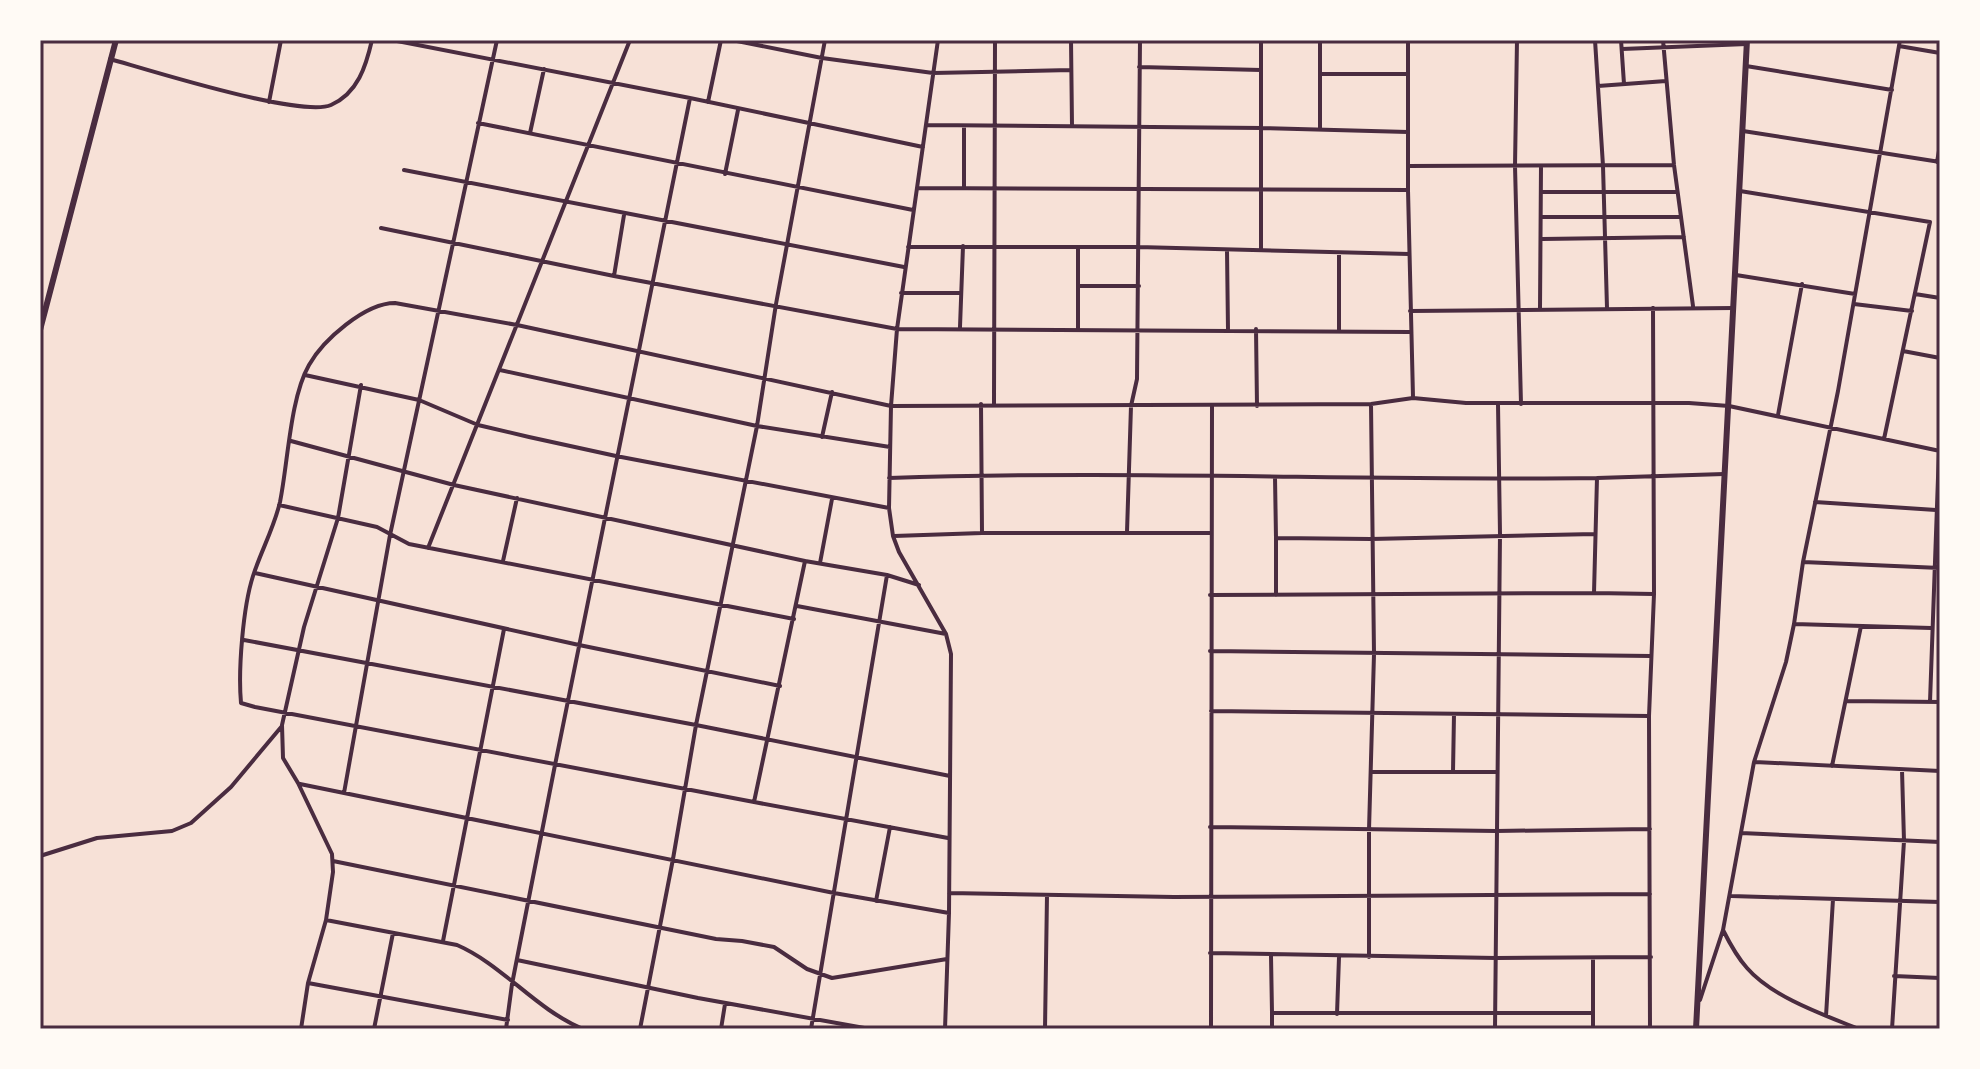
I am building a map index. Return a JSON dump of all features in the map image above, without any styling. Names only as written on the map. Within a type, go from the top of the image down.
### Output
[{"type":"main road","points":[[40,330],[116,40]]},
{"type":"main road","points":[[1696,1029],[1747,42]]},
{"type":"street","points":[[269,102],[281,40]]},
{"type":"street","points":[[110,59],[269,102],[304,109],[320,108],[333,105],[359,81],[372,40]]},
{"type":"street","points":[[392,40],[923,147]]},
{"type":"street","points":[[435,47],[436,40]]},
{"type":"street","points":[[344,793],[390,535],[497,40]]},
{"type":"street","points":[[428,548],[630,40]]},
{"type":"street","points":[[708,102],[721,40]]},
{"type":"street","points":[[732,40],[822,58],[933,73],[1071,70]]},
{"type":"street","points":[[640,1029],[696,725],[747,482],[825,40]]},
{"type":"street","points":[[938,40],[897,329],[891,406],[889,508],[893,536],[946,634],[951,654],[945,1029]]},
{"type":"street","points":[[994,404],[995,40]]},
{"type":"street","points":[[1071,40],[1072,126]]},
{"type":"street","points":[[1127,532],[1139,286],[1140,40]]},
{"type":"street","points":[[1261,40],[1261,251]]},
{"type":"street","points":[[1320,40],[1320,129]]},
{"type":"street","points":[[1408,40],[1413,398]]},
{"type":"street","points":[[1517,40],[1515,166],[1521,404]]},
{"type":"street","points":[[1595,40],[1607,308]]},
{"type":"street","points":[[1621,40],[1624,84]]},
{"type":"street","points":[[1622,49],[1663,43],[1747,42]]},
{"type":"street","points":[[1663,43],[1677,192],[1693,306]]},
{"type":"street","points":[[1697,1006],[1723,930],[1754,762],[1786,662],[1900,43],[1940,53]]},
{"type":"street","points":[[1746,66],[1892,90]]},
{"type":"street","points":[[1139,67],[1261,70]]},
{"type":"street","points":[[530,133],[544,69]]},
{"type":"street","points":[[1320,74],[1408,74]]},
{"type":"street","points":[[1598,86],[1666,81]]},
{"type":"street","points":[[506,1029],[541,834],[690,98]]},
{"type":"street","points":[[725,174],[738,109]]},
{"type":"street","points":[[478,123],[913,210]]},
{"type":"street","points":[[927,125],[1408,132]]},
{"type":"street","points":[[964,126],[964,188]]},
{"type":"street","points":[[1743,131],[1938,162],[1940,145]]},
{"type":"street","points":[[1408,166],[1674,165]]},
{"type":"street","points":[[1540,309],[1541,166]]},
{"type":"street","points":[[404,170],[905,267]]},
{"type":"street","points":[[917,188],[1408,190]]},
{"type":"street","points":[[1740,191],[1940,224]]},
{"type":"street","points":[[1541,192],[1677,192]]},
{"type":"street","points":[[614,276],[625,214]]},
{"type":"street","points":[[1541,217],[1681,217]]},
{"type":"street","points":[[1884,439],[1930,222]]},
{"type":"street","points":[[381,228],[897,329],[1410,332]]},
{"type":"street","points":[[1541,239],[1684,237]]},
{"type":"street","points":[[960,327],[963,246]]},
{"type":"street","points":[[908,247],[1138,247],[1409,254]]},
{"type":"street","points":[[1078,247],[1078,328]]},
{"type":"street","points":[[1227,250],[1228,330]]},
{"type":"street","points":[[1339,252],[1339,330]]},
{"type":"street","points":[[1736,275],[1855,294]]},
{"type":"street","points":[[1778,416],[1802,284]]},
{"type":"street","points":[[1078,286],[1139,286]]},
{"type":"street","points":[[901,293],[961,293]]},
{"type":"street","points":[[1915,294],[1940,298]]},
{"type":"street","points":[[948,838],[241,703],[247,601],[279,505],[305,375],[317,354],[337,331],[378,306],[395,303],[517,325],[891,406],[1257,406],[1371,404],[1413,398],[1498,404],[1654,401],[1729,406],[1940,450],[1930,702]]},
{"type":"street","points":[[1853,303],[1912,311]]},
{"type":"street","points":[[1650,1029],[1653,308]]},
{"type":"street","points":[[1410,311],[1734,308]]},
{"type":"street","points":[[1256,329],[1257,406]]},
{"type":"street","points":[[1903,351],[1940,358]]},
{"type":"street","points":[[500,370],[757,426],[890,447]]},
{"type":"street","points":[[305,375],[419,400],[478,425],[616,456],[889,508]]},
{"type":"street","points":[[301,1029],[308,983],[326,920],[333,861],[331,849],[283,758],[282,725],[298,651],[338,518],[361,385]]},
{"type":"street","points":[[822,437],[832,392]]},
{"type":"street","points":[[981,404],[982,533]]},
{"type":"street","points":[[1369,957],[1374,654],[1371,404]]},
{"type":"street","points":[[1495,1029],[1500,534],[1498,404]]},
{"type":"street","points":[[1211,1029],[1212,406]]},
{"type":"street","points":[[291,441],[454,485],[805,561],[887,575],[919,585]]},
{"type":"street","points":[[889,478],[1130,474],[1372,480],[1726,474]]},
{"type":"street","points":[[1275,477],[1276,595]]},
{"type":"street","points":[[1594,593],[1597,478]]},
{"type":"street","points":[[503,561],[517,498]]},
{"type":"street","points":[[820,563],[832,498]]},
{"type":"street","points":[[1815,502],[1936,510]]},
{"type":"street","points":[[279,505],[377,527],[405,543],[794,619]]},
{"type":"street","points":[[893,536],[1211,533]]},
{"type":"street","points":[[1276,538],[1595,534]]},
{"type":"street","points":[[754,802],[805,561]]},
{"type":"street","points":[[1803,562],[1937,568]]},
{"type":"street","points":[[254,573],[780,686]]},
{"type":"street","points":[[811,1029],[887,575]]},
{"type":"street","points":[[1210,595],[1654,594]]},
{"type":"street","points":[[797,606],[946,634]]},
{"type":"street","points":[[1794,624],[1931,628]]},
{"type":"street","points":[[1832,766],[1861,626]]},
{"type":"street","points":[[443,941],[504,629]]},
{"type":"street","points":[[244,640],[950,776]]},
{"type":"street","points":[[1210,651],[1651,656]]},
{"type":"street","points":[[1846,701],[1940,702]]},
{"type":"street","points":[[1210,711],[1649,716]]},
{"type":"street","points":[[1453,772],[1454,714]]},
{"type":"street","points":[[40,856],[97,838],[172,831],[191,823],[215,804],[282,725]]},
{"type":"street","points":[[1754,762],[1940,771]]},
{"type":"street","points":[[1892,1029],[1904,841],[1902,770]]},
{"type":"street","points":[[1371,772],[1496,772]]},
{"type":"street","points":[[298,783],[834,893],[949,913]]},
{"type":"street","points":[[876,901],[890,827]]},
{"type":"street","points":[[1210,827],[1496,831],[1650,829]]},
{"type":"street","points":[[1741,833],[1940,842]]},
{"type":"street","points":[[333,861],[716,939],[765,944],[820,975],[843,977],[947,959]]},
{"type":"street","points":[[949,893],[1211,897],[1650,894]]},
{"type":"street","points":[[1045,1029],[1047,895]]},
{"type":"street","points":[[1729,896],[1940,902]]},
{"type":"street","points":[[1826,1016],[1833,899]]},
{"type":"street","points":[[326,920],[443,941],[474,952],[555,1015],[583,1029]]},
{"type":"street","points":[[1723,930],[1734,951],[1758,978],[1826,1016],[1859,1029]]},
{"type":"street","points":[[374,1029],[393,932]]},
{"type":"street","points":[[1210,953],[1369,957],[1651,957]]},
{"type":"street","points":[[1271,955],[1272,1029]]},
{"type":"street","points":[[1337,1014],[1339,956]]},
{"type":"street","points":[[1593,958],[1593,1029]]},
{"type":"street","points":[[517,960],[870,1029]]},
{"type":"street","points":[[1894,976],[1940,978]]},
{"type":"street","points":[[308,983],[508,1020]]},
{"type":"street","points":[[721,1029],[725,1003]]},
{"type":"street","points":[[1272,1013],[1593,1013]]}]
